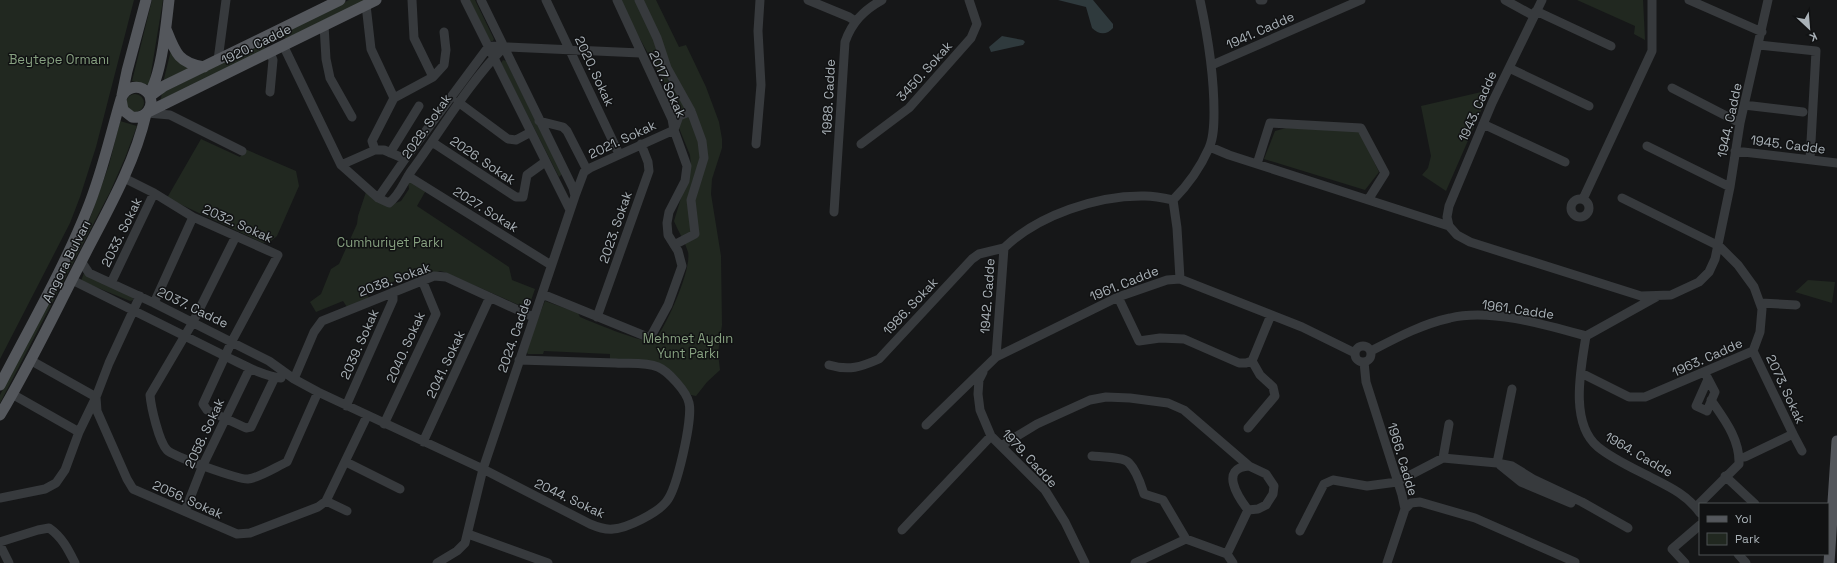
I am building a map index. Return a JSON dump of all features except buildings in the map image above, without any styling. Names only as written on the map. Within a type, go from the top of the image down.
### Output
[{"type":"main road","name":"Angora Bulvarı","points":[[0,385],[82,222],[102,170],[146,0]]},
{"type":"main road","name":"Angora Bulvarı","points":[[0,416],[124,178],[151,104],[149,95],[156,78],[166,29],[169,0]]},
{"type":"main road","name":"1920. Cadde","points":[[149,95],[164,86],[340,0]]},
{"type":"main road","name":"1920. Cadde","points":[[147,113],[376,0]]},
{"type":"main road","points":[[166,29],[172,45],[180,57],[189,64],[204,67]]},
{"type":"main road","points":[[276,32],[283,46]]},
{"type":"main road","points":[[263,38],[270,52]]},
{"type":"main road","points":[[147,113],[138,118],[127,115],[121,108],[122,97],[128,89],[135,87],[143,89],[149,95]]},
{"type":"main road","points":[[1829,563],[1832,538],[1837,441]]},
{"type":"main road","points":[[1832,538],[1837,529]]},
{"type":"street","points":[[218,60],[226,0]]},
{"type":"street","points":[[412,0],[414,38],[433,77]]},
{"type":"street","points":[[465,0],[570,210]]},
{"type":"street","points":[[481,0],[574,191],[574,196]]},
{"type":"street","name":"2020. Sokak","points":[[546,0],[619,154]]},
{"type":"street","name":"2017. Sokak","points":[[542,294],[650,338],[668,305],[682,266],[668,234],[667,223],[669,212],[684,181],[687,166],[674,130],[672,119],[616,0]]},
{"type":"street","points":[[639,0],[657,38],[667,68],[692,110],[702,141],[704,158],[691,200],[695,234],[674,245]]},
{"type":"street","points":[[756,144],[761,85],[758,31],[760,0]]},
{"type":"street","points":[[808,0],[849,17],[855,21]]},
{"type":"street","name":"1988. Cadde","points":[[834,212],[843,52],[849,31],[855,21],[882,0]]},
{"type":"street","name":"3450. Sokak","points":[[861,144],[909,108],[971,38],[977,24],[969,0]]},
{"type":"street","points":[[1180,279],[1177,228],[1173,200],[1196,170],[1210,147],[1214,118],[1212,65],[1200,0]]},
{"type":"street","name":"1941. Cadde","points":[[1212,65],[1361,0]]},
{"type":"street","points":[[1505,0],[1610,46]]},
{"type":"street","name":"1943. Cadde","points":[[1450,226],[1447,217],[1449,206],[1483,124],[1542,0]]},
{"type":"street","points":[[1583,200],[1652,51],[1652,0]]},
{"type":"street","points":[[1688,0],[1762,32]]},
{"type":"street","name":"1944. Cadde","points":[[1658,296],[1671,295],[1700,282],[1709,272],[1715,259],[1730,187],[1740,123],[1762,32],[1768,0]]},
{"type":"street","points":[[366,5],[371,49],[394,98]]},
{"type":"street","points":[[324,26],[326,59],[330,78],[352,118]]},
{"type":"street","points":[[341,165],[376,150],[372,141],[394,98],[433,77],[444,65],[446,50],[444,32]]},
{"type":"street","points":[[1759,45],[1816,51],[1810,160]]},
{"type":"street","points":[[283,46],[341,165],[378,198]]},
{"type":"street","points":[[489,46],[640,53]]},
{"type":"street","name":"2028. Sokak","points":[[489,46],[378,198],[389,203],[394,199],[458,102],[494,57],[504,47]]},
{"type":"street","points":[[270,52],[273,60],[270,92]]},
{"type":"street","points":[[1509,68],[1589,106]]},
{"type":"street","points":[[1672,88],[1740,123]]},
{"type":"street","points":[[458,102],[508,139],[516,140],[531,132]]},
{"type":"street","points":[[1744,105],[1803,112]]},
{"type":"street","points":[[390,153],[419,106]]},
{"type":"street","points":[[674,130],[679,116],[692,110]]},
{"type":"street","points":[[147,113],[170,115],[242,151]]},
{"type":"street","points":[[539,121],[563,127],[567,131],[587,170]]},
{"type":"street","points":[[1257,164],[1270,123],[1361,128],[1385,173],[1368,200]]},
{"type":"street","points":[[1483,124],[1565,162]]},
{"type":"street","name":"2021. Sokak","points":[[574,196],[584,172],[587,170],[674,130]]},
{"type":"street","name":"2026. Sokak","points":[[432,142],[516,198],[523,197],[527,175],[545,162]]},
{"type":"street","name":"2023. Sokak","points":[[597,317],[649,171],[648,162],[641,144]]},
{"type":"street","points":[[1647,146],[1730,187]]},
{"type":"street","points":[[1210,147],[1257,164],[1450,226],[1457,235],[1470,242],[1641,296],[1658,296]]},
{"type":"street","name":"2028. Sokak","points":[[376,150],[384,150],[405,159]]},
{"type":"street","name":"1945. Cadde","points":[[1735,151],[1837,163]]},
{"type":"street","name":"2027. Sokak","points":[[408,176],[551,265]]},
{"type":"street","name":"2032. Sokak","points":[[124,178],[154,193],[193,217],[278,255],[232,342]]},
{"type":"street","points":[[556,183],[567,178],[580,183]]},
{"type":"street","name":"2033. Sokak","points":[[110,283],[154,193]]},
{"type":"street","name":"2024. Cadde","points":[[468,534],[483,469],[574,196]]},
{"type":"street","name":"1942. Cadde","points":[[996,358],[1004,248],[1016,236],[1061,212],[1089,203],[1140,196],[1173,200]]},
{"type":"street","name":"1963. Cadde","points":[[1580,373],[1620,394],[1637,398],[1652,395],[1707,376],[1754,351],[1762,320],[1761,303],[1746,275],[1718,246],[1622,198]]},
{"type":"street","points":[[154,303],[193,217]]},
{"type":"street","points":[[236,236],[193,322],[150,395],[156,426],[167,450],[177,456],[238,479],[248,479],[287,462],[318,392]]},
{"type":"street","name":"1986. Sokak","points":[[829,365],[842,369],[859,367],[879,359],[965,264],[979,254],[1004,248]]},
{"type":"street","name":"2037. Cadde","points":[[81,261],[89,273],[140,296],[269,361],[294,379],[318,392],[483,469]]},
{"type":"street","name":"2038. Sokak","points":[[294,379],[318,324],[327,318],[434,276],[442,276],[533,317]]},
{"type":"street","name":"1961. Cadde","points":[[926,425],[996,358],[1118,297],[1167,280],[1180,279],[1302,327],[1355,353]]},
{"type":"street","name":"2037. Cadde","points":[[72,280],[250,368],[275,377],[294,379]]},
{"type":"street","name":"2040. Sokak","points":[[384,424],[436,314],[422,280]]},
{"type":"street","name":"2039. Sokak","points":[[346,406],[393,300],[393,292]]},
{"type":"street","name":"2056. Sokak","points":[[140,296],[108,363],[96,397],[97,411],[127,479],[133,489],[237,534],[250,533],[318,507],[326,501]]},
{"type":"street","points":[[1586,336],[1658,296]]},
{"type":"street","name":"2041. Sokak","points":[[423,442],[490,297]]},
{"type":"street","points":[[1118,297],[1139,341],[1160,338],[1184,339],[1239,363],[1252,361],[1271,315]]},
{"type":"street","points":[[1761,303],[1796,305]]},
{"type":"street","name":"1961. Cadde","points":[[1371,351],[1419,327],[1451,317],[1485,315],[1551,325],[1586,336]]},
{"type":"street","name":"1964. Cadde","points":[[1586,336],[1580,373],[1580,393],[1582,414],[1587,433],[1592,440],[1612,456],[1683,494],[1698,510]]},
{"type":"street","points":[[232,342],[202,404],[207,410],[246,428],[251,426],[275,377]]},
{"type":"street","points":[[1362,346],[1367,347],[1371,351],[1370,358],[1364,362],[1358,361],[1355,353],[1357,348],[1362,346]]},
{"type":"street","name":"2073. Sokak","points":[[1746,457],[1794,434],[1754,351]]},
{"type":"street","points":[[0,498],[45,489],[56,483],[65,470],[78,432],[96,397],[30,360]]},
{"type":"street","name":"2044. Sokak","points":[[483,469],[600,529],[614,529],[654,513],[667,502],[674,490],[689,426],[690,408],[689,402],[681,388],[662,369],[657,366],[635,364],[519,360]]},
{"type":"street","points":[[1248,428],[1275,396],[1273,388],[1260,376],[1252,361]]},
{"type":"street","name":"1966. Cadde","points":[[1364,362],[1366,382],[1402,495],[1405,510],[1387,563]]},
{"type":"street","name":"1979. Cadde","points":[[985,367],[979,380],[978,394],[980,410],[991,436],[1046,490],[1065,522],[1085,563]]},
{"type":"street","name":"2058. Sokak","points":[[185,511],[224,418],[250,368]]},
{"type":"street","points":[[1707,376],[1715,392],[1707,411],[1696,406],[1707,376]]},
{"type":"street","points":[[1498,463],[1512,389]]},
{"type":"street","points":[[12,394],[78,432]]},
{"type":"street","points":[[1000,446],[1037,424],[1090,400],[1106,397],[1130,398],[1168,403],[1184,410],[1249,466],[1266,474],[1274,486],[1273,494],[1266,505],[1258,509],[1248,510]]},
{"type":"street","points":[[1704,503],[1725,476],[1738,464],[1738,452],[1732,433],[1711,400]]},
{"type":"street","points":[[347,511],[326,501],[367,416]]},
{"type":"street","points":[[1443,458],[1449,424]]},
{"type":"street","points":[[1794,434],[1802,451]]},
{"type":"street","points":[[902,530],[991,436]]},
{"type":"street","points":[[1092,456],[1123,460],[1129,463],[1140,482],[1144,494],[1163,500],[1186,539],[1230,559],[1248,510]]},
{"type":"street","points":[[1300,531],[1324,484],[1333,480],[1367,486],[1397,482],[1443,458],[1498,463],[1521,482],[1574,505],[1582,502],[1628,528]]},
{"type":"street","points":[[346,462],[400,489]]},
{"type":"street","points":[[1248,510],[1234,489],[1232,480],[1242,466],[1249,466]]},
{"type":"street","points":[[1725,476],[1754,503]]},
{"type":"street","points":[[1405,510],[1411,503],[1420,502],[1475,518],[1575,562]]},
{"type":"street","points":[[1685,563],[1672,549],[1699,526]]},
{"type":"street","points":[[9,563],[0,543],[38,530],[49,528],[57,534],[66,545],[75,563]]},
{"type":"street","points":[[437,563],[462,546],[468,534],[548,563]]},
{"type":"street","points":[[1135,563],[1186,539]]},
{"type":"street","points":[[1739,555],[1746,563]]},
{"type":"green space","name":"Beytepe Ormanı","points":[[0,0],[134,0],[96,147],[80,197],[70,223],[0,359]]},
{"type":"green space","points":[[152,0],[163,0],[149,85],[132,81]]},
{"type":"green space","points":[[349,0],[365,0],[285,39],[283,33]]},
{"type":"green space","points":[[469,0],[475,0],[494,39],[493,41],[490,41]]},
{"type":"green space","name":"Mehmet Aydın Yunt Parkı","points":[[621,0],[656,0],[679,47],[686,45],[706,87],[719,122],[722,148],[712,179],[711,194],[721,256],[722,325],[718,353],[720,370],[707,382],[696,396],[691,395],[678,380],[651,362],[610,359],[610,354],[544,351],[543,354],[528,354],[525,350],[545,301],[578,313],[580,317],[618,332],[648,341],[654,341],[665,324],[677,298],[686,271],[688,252],[674,221],[691,165],[690,155],[679,128],[682,115],[629,19]]},
{"type":"green space","points":[[1577,0],[1643,0],[1645,40],[1634,34],[1635,26]]},
{"type":"green space","points":[[262,43],[266,49],[160,103],[162,93]]},
{"type":"green space","points":[[171,50],[192,68],[163,83]]},
{"type":"green space","points":[[503,60],[506,61],[562,174],[559,177],[501,63]]},
{"type":"green space","points":[[1490,90],[1446,191],[1422,175],[1428,168],[1431,156],[1421,106]]},
{"type":"green space","points":[[135,94],[141,97],[144,103],[141,109],[135,112],[129,109],[126,103],[129,97]]},
{"type":"green space","points":[[120,121],[137,126],[125,158],[110,192],[0,403],[0,395],[89,221],[109,165]]},
{"type":"green space","points":[[1286,128],[1359,131],[1379,172],[1365,190],[1264,159],[1275,131]]},
{"type":"green space","points":[[201,139],[240,157],[245,149],[296,171],[299,186],[277,236],[271,241],[263,243],[167,198]]},
{"type":"green space","name":"Cumhuriyet Parkı","points":[[412,176],[429,185],[417,206],[509,267],[512,280],[535,289],[528,309],[444,272],[440,271],[427,276],[423,270],[367,292],[369,299],[347,307],[343,301],[316,312],[310,302],[321,294],[331,269],[339,264],[357,224],[358,216],[366,192],[393,204],[401,201],[409,189],[408,182]]},
{"type":"green space","points":[[84,273],[133,296],[133,300],[130,301],[81,281]]},
{"type":"green space","points":[[1808,280],[1835,282],[1832,303],[1795,292]]},
{"type":"shaded area","points":[[1058,0],[1093,0],[1113,24],[1113,28],[1106,33],[1097,32],[1092,28],[1086,7]]},
{"type":"shaded area","points":[[1002,36],[1023,40],[1025,42],[1023,45],[991,52],[989,47]]}]
